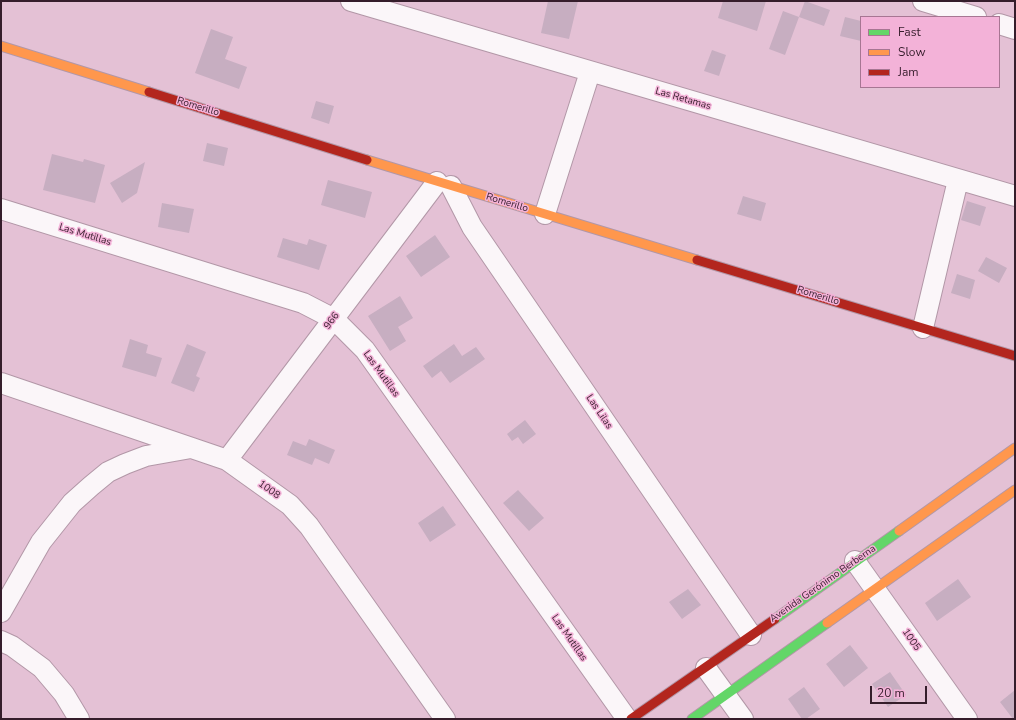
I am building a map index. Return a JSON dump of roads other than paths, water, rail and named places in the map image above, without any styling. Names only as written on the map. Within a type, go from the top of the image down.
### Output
[{"type":"street","name":"Las Retamas","points":[[351,1],[1015,196]]},
{"type":"street","points":[[923,1],[973,16]]},
{"type":"street","points":[[1000,24],[1015,29]]},
{"type":"street","name":"Romerillo","points":[[1,46],[444,184],[1015,356]]},
{"type":"street","points":[[545,214],[590,72]]},
{"type":"street","points":[[923,328],[958,180]]},
{"type":"street","name":"966","points":[[227,460],[334,319],[444,184]]},
{"type":"street","name":"Las Lilas","points":[[444,184],[751,635]]},
{"type":"street","name":"Las Mutillas","points":[[1,209],[303,303],[334,319],[365,350],[627,719]]},
{"type":"street","name":"1008","points":[[1,383],[227,460],[290,505],[309,526],[445,719]]},
{"type":"street","points":[[1,612],[41,542],[72,503],[91,486],[108,472],[146,456],[193,448]]},
{"type":"street","name":"Avenida Gerónimo Berberna","points":[[631,719],[706,668],[855,561],[1013,453]]},
{"type":"street","points":[[692,719],[1015,490]]},
{"type":"street","name":"1005","points":[[855,561],[967,719]]},
{"type":"street","points":[[1,641],[12,646],[42,668],[64,694],[79,719]]},
{"type":"street","points":[[706,668],[743,719]]}]
